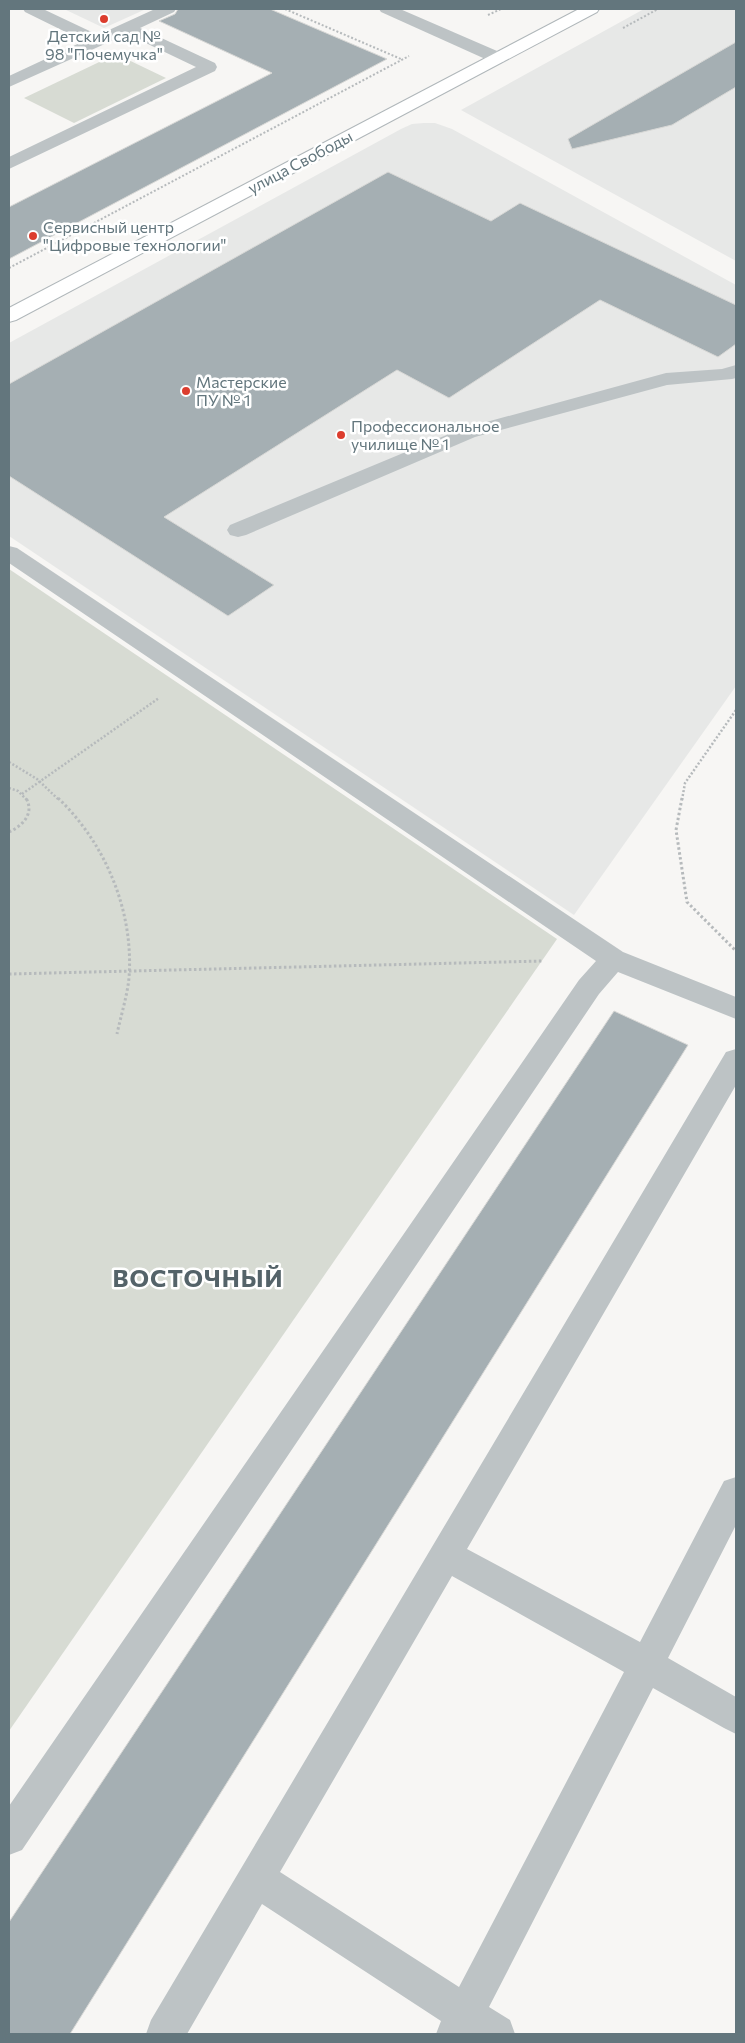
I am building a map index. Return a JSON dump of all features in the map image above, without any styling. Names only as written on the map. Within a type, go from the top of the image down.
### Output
[{"type":"main road","name":"улица Свободы","points":[[9,316],[591,9]]},
{"type":"street","points":[[31,9],[97,41]]},
{"type":"street","points":[[9,82],[168,9]]},
{"type":"street","points":[[387,9],[498,58]]},
{"type":"street","points":[[9,164],[209,67],[127,28]]},
{"type":"street","points":[[238,530],[468,433],[666,379],[724,375],[736,371]]},
{"type":"street","points":[[9,553],[614,959],[736,1008]]},
{"type":"street","points":[[9,1837],[589,987],[614,959]]},
{"type":"street","points":[[165,2034],[736,1060]]},
{"type":"street","points":[[460,2024],[736,1492]]},
{"type":"street","points":[[445,1556],[647,1665],[736,1716]]},
{"type":"street","points":[[256,1878],[460,2024],[496,2034]]},
{"type":"path","points":[[285,9],[402,60]]},
{"type":"path","points":[[9,268],[500,9]]},
{"type":"path","points":[[22,794],[192,676]]},
{"type":"path","points":[[736,710],[685,783],[676,830],[687,902],[736,951]]},
{"type":"path","points":[[9,762],[40,781],[84,826],[112,872],[127,921],[129,972],[118,1034]]},
{"type":"path","points":[[9,788],[22,794],[28,800],[30,808],[28,816],[22,824],[9,832]]},
{"type":"path","points":[[9,974],[545,961]]},
{"type":"shaded area","name":"Детский сад № 98 \"Почемучка\"","points":[[64,9],[146,9],[104,28]]},
{"type":"shaded area","points":[[644,9],[736,9],[736,261],[461,110]]},
{"type":"shaded area","points":[[116,54],[166,78],[74,123],[24,98]]},
{"type":"shaded area","points":[[435,123],[452,129],[736,285],[736,686],[574,915],[9,536],[9,343],[401,129],[412,124]]},
{"type":"shaded area","points":[[9,569],[557,939],[9,1731]]},
{"type":"building","points":[[178,9],[270,9],[387,59],[9,259],[9,207],[272,73],[159,21],[175,14]]},
{"type":"building","points":[[736,42],[736,87],[672,125],[572,149],[568,139]]},
{"type":"building","name":"Мастерские ПУ № 1","points":[[388,172],[491,221],[520,203],[736,305],[736,344],[718,357],[600,300],[449,398],[397,370],[164,517],[274,585],[228,616],[9,476],[9,384]]},
{"type":"building","points":[[614,1011],[688,1045],[70,2034],[9,2034],[9,1922]]},
{"type":"place","name":"Детский сад № 98 \"Почемучка\"","points":[[104,19]]},
{"type":"place","name":"Сервисный центр \"Цифровые технологии\"","points":[[33,236]]},
{"type":"place","name":"Мастерские ПУ № 1","points":[[186,391]]},
{"type":"place","name":"Профессиональное училище № 1","points":[[341,435]]},
{"type":"district","name":"ВОСТОЧНЫЙ","points":[[198,1279]]}]
